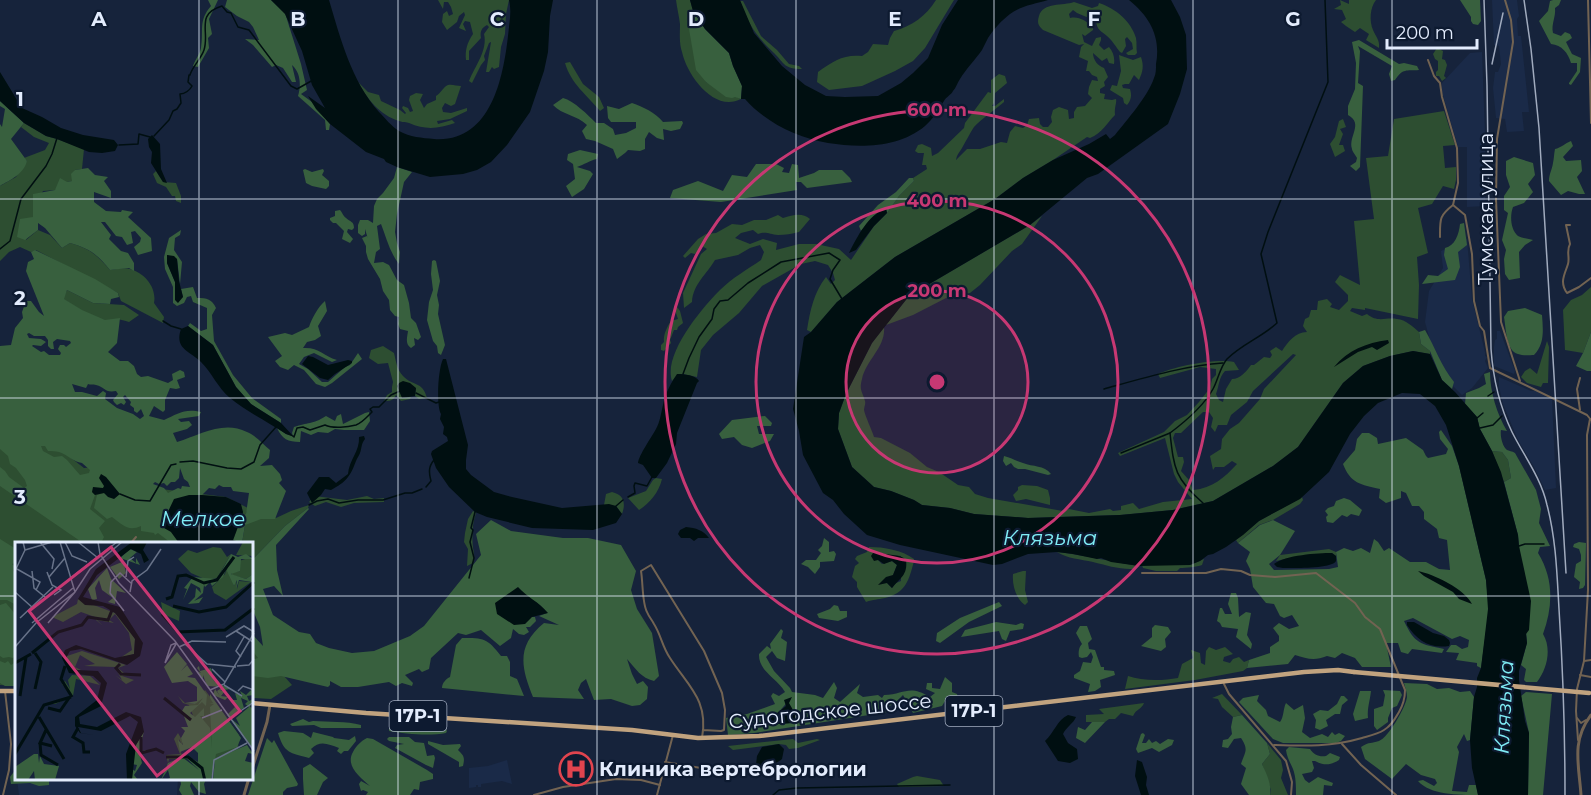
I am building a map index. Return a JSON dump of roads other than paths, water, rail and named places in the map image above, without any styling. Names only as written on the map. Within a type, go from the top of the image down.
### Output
[{"type":"main road","name":"Судогодское шоссе","points":[[254,703],[366,713],[557,724],[702,738],[759,736],[1319,670],[1590,693]]},
{"type":"street","name":"Тумская улица","points":[[1504,0],[1511,20],[1513,42],[1497,139],[1496,199],[1501,322],[1520,382]]},
{"type":"street","points":[[1588,0],[1591,123]]},
{"type":"street","points":[[1428,60],[1434,76],[1440,83],[1457,147],[1458,183],[1454,205],[1443,213],[1440,221],[1440,237]]},
{"type":"street","points":[[1454,205],[1465,215],[1472,254],[1474,301],[1480,326],[1484,331],[1490,368],[1591,419],[1587,435],[1590,590],[1584,661],[1577,688],[1576,718],[1581,795]]},
{"type":"street","points":[[1570,225],[1566,225],[1570,244],[1568,264],[1563,271],[1564,288],[1567,292],[1572,291],[1591,278]]},
{"type":"street","points":[[1580,378],[1577,389],[1581,412]]},
{"type":"street","points":[[1587,479],[1591,477]]},
{"type":"street","points":[[132,542],[136,537]]},
{"type":"street","points":[[702,738],[702,710],[695,692],[670,659],[655,625],[645,610],[641,571],[651,565],[704,651],[722,693],[725,710],[724,730],[703,730]]},
{"type":"street","points":[[1142,573],[1206,573],[1221,568],[1250,575],[1275,577],[1316,573],[1355,603],[1365,617],[1380,628],[1405,690],[1405,698],[1390,726],[1383,731],[1342,744],[1274,745]]},
{"type":"street","points":[[1584,661],[1591,660]]},
{"type":"street","points":[[1580,675],[1591,677]]},
{"type":"street","points":[[1222,681],[1229,694],[1286,761],[1292,782],[1291,795]]},
{"type":"street","points":[[3,691],[10,744],[9,770],[3,795]]},
{"type":"street","points":[[254,763],[266,727],[270,705]]},
{"type":"street","points":[[1576,718],[1581,723],[1590,717]]},
{"type":"street","points":[[1578,740],[1581,730],[1590,717]]},
{"type":"street","points":[[657,795],[673,735]]},
{"type":"street","points":[[1342,744],[1361,765],[1396,795]]},
{"type":"street","points":[[665,762],[701,768]]},
{"type":"street","points":[[534,795],[563,787],[616,779],[641,780],[660,785]]},
{"type":"street","points":[[244,795],[248,780]]},
{"type":"water","points":[[271,0],[329,0],[348,59],[369,100],[399,131],[412,136],[434,139],[453,138],[468,131],[481,120],[490,106],[506,53],[510,18],[509,0],[553,0],[548,52],[530,112],[507,145],[491,162],[477,170],[463,174],[430,177],[397,167],[366,152],[330,124],[316,109],[308,96],[325,108],[312,85],[302,51],[285,14]]},
{"type":"water","points":[[690,0],[740,0],[754,33],[782,66],[805,85],[826,96],[845,97],[878,96],[913,73],[928,58],[942,25],[958,0],[1048,0],[1018,9],[1001,22],[962,75],[954,90],[925,126],[903,139],[879,145],[853,146],[828,143],[794,133],[773,122],[753,108],[745,99],[741,99],[742,86],[729,53],[705,29],[693,11]]},
{"type":"water","name":"Клязьма","points":[[1129,0],[1171,0],[1186,35],[1187,69],[1168,124],[1098,174],[1087,178],[1030,225],[909,296],[872,343],[839,413],[838,429],[852,467],[874,487],[891,491],[922,505],[950,508],[974,514],[1028,518],[1120,515],[1173,510],[1213,501],[1273,466],[1298,447],[1343,383],[1363,366],[1390,356],[1413,351],[1430,354],[1442,380],[1477,417],[1480,429],[1501,472],[1518,535],[1531,601],[1529,630],[1526,634],[1527,643],[1519,671],[1525,721],[1529,733],[1528,795],[1478,795],[1472,768],[1470,740],[1474,697],[1481,668],[1488,609],[1486,580],[1459,466],[1446,425],[1435,406],[1420,394],[1402,393],[1378,403],[1350,434],[1329,472],[1300,499],[1259,521],[1226,547],[1190,565],[1139,566],[1057,552],[1028,554],[993,565],[900,545],[867,535],[844,514],[833,500],[823,493],[803,455],[793,409],[804,337],[837,302],[895,257],[995,199],[1023,178],[1053,160],[1106,134],[1110,139],[1137,108],[1155,76],[1157,45],[1148,21]]},
{"type":"water","points":[[0,72],[22,108],[61,128],[83,135],[114,140],[118,145],[115,151],[89,152],[46,136],[24,123],[0,101]]},
{"type":"water","points":[[152,135],[160,144],[161,169],[167,183],[163,182],[151,163],[152,152],[148,139]]},
{"type":"water","points":[[886,208],[887,213],[856,250],[849,253],[868,221]]},
{"type":"water","points":[[167,255],[177,259],[183,297],[178,303],[175,300],[175,282],[167,263]]},
{"type":"water","points":[[188,326],[213,345],[236,387],[251,404],[281,423],[294,437],[250,412],[226,394],[201,362],[181,345],[179,336],[181,329]]},
{"type":"water","points":[[1388,340],[1389,343],[1377,350],[1372,347],[1358,352],[1334,367],[1358,348]]},
{"type":"water","points":[[308,356],[328,365],[348,360],[352,363],[328,380],[320,378],[302,364]]},
{"type":"water","points":[[443,359],[446,359],[468,445],[466,469],[471,475],[494,492],[562,508],[609,504],[616,506],[622,514],[616,523],[593,530],[532,528],[475,512],[449,487],[436,468],[431,454],[448,441],[443,434],[444,427],[440,419],[438,403]]},
{"type":"water","points":[[677,374],[693,376],[699,381],[667,463],[656,478],[652,478],[643,465],[638,463],[657,426],[665,397]]},
{"type":"water","points":[[403,381],[416,388],[415,396],[402,398],[397,386]]},
{"type":"water","points":[[364,436],[360,454],[347,478],[331,490],[325,489],[312,503],[307,493],[319,477],[329,477],[336,483],[348,474],[358,447],[359,437]]},
{"type":"water","points":[[101,474],[120,494],[114,499],[104,493],[95,495],[92,492],[93,487],[103,488],[104,486],[99,478]]},
{"type":"water","name":"Мелкое","points":[[189,495],[202,495],[226,497],[241,504],[243,512],[232,542],[178,542],[171,532],[164,528],[164,520],[174,499]]},
{"type":"water","points":[[686,527],[699,530],[709,538],[698,538],[694,541],[690,538],[681,538],[678,534]]},
{"type":"water","points":[[878,552],[900,556],[906,560],[905,573],[892,588],[887,583],[878,585],[886,577],[893,575],[897,565],[892,561],[884,564],[878,560],[874,561],[871,556]]},
{"type":"water","points":[[1332,553],[1336,556],[1333,564],[1311,568],[1283,568],[1274,564],[1293,557]]},
{"type":"water","points":[[1418,571],[1432,575],[1456,588],[1472,604],[1459,599],[1453,592]]},
{"type":"water","points":[[518,587],[548,613],[532,617],[525,624],[514,625],[497,614],[495,603]]},
{"type":"water","points":[[1407,622],[1414,622],[1433,633],[1444,636],[1449,640],[1449,646],[1435,646],[1424,642],[1411,630]]},
{"type":"water","points":[[792,697],[789,703],[797,717],[792,723],[764,725],[786,706],[784,700]]},
{"type":"water","points":[[1068,715],[1076,717],[1063,734],[1068,743],[1077,749],[1078,759],[1070,763],[1058,761],[1045,741],[1061,720]]},
{"type":"water","points":[[779,744],[784,749],[782,759],[769,765],[756,765],[757,756],[762,747]]},
{"type":"water","points":[[1137,760],[1142,762],[1149,795],[1141,795],[1135,776]]},
{"type":"waterway","points":[[1203,503],[1181,480],[1175,465],[1170,433],[1204,402],[1213,389],[1227,359],[1277,323],[1261,254],[1328,82],[1325,0]]},
{"type":"waterway","points":[[154,136],[181,103],[180,94],[192,86],[188,82],[189,75],[204,50],[206,19],[214,9],[222,6],[231,13],[238,27],[249,30],[291,86],[297,89],[313,80]]},
{"type":"waterway","points":[[119,145],[138,144],[139,134],[150,137]]},
{"type":"waterway","points":[[0,249],[10,241],[21,199],[46,166],[57,138]]},
{"type":"waterway","points":[[683,374],[699,337],[712,319],[714,309],[720,301],[728,300],[748,283],[781,262],[829,253],[840,260],[830,279],[842,299]]},
{"type":"waterway","points":[[163,321],[181,329]]},
{"type":"waterway","points":[[1104,389],[1179,369],[1223,363]]},
{"type":"waterway","points":[[293,436],[297,428],[303,427],[310,430],[325,425],[336,427],[356,425],[372,412],[370,409],[379,407],[391,395],[400,391]]},
{"type":"waterway","points":[[1488,396],[1494,392]]},
{"type":"waterway","points":[[416,393],[436,403],[439,402]]},
{"type":"waterway","points":[[1477,418],[1483,413]]},
{"type":"waterway","points":[[1480,428],[1493,425],[1502,416]]},
{"type":"waterway","points":[[180,462],[193,461],[241,469],[254,462],[260,445],[276,427]]},
{"type":"waterway","points":[[1121,453],[1170,433]]},
{"type":"waterway","points":[[426,487],[431,481],[430,470],[434,460]]},
{"type":"waterway","points":[[120,494],[135,500],[150,501],[171,465],[176,464]]},
{"type":"waterway","points":[[628,497],[635,493],[635,483],[647,486],[652,477]]},
{"type":"waterway","points":[[309,505],[328,499],[339,503],[383,500],[422,489]]},
{"type":"waterway","points":[[616,506],[623,500]]},
{"type":"waterway","points":[[469,578],[474,558],[470,542],[475,512]]},
{"type":"waterway","points":[[233,541],[237,542]]},
{"type":"waterway","points":[[1519,546],[1544,544]]},
{"type":"waterway","points":[[773,795],[779,790],[797,788],[950,785]]},
{"type":"railway","points":[[1484,0],[1492,360],[1497,391],[1504,412],[1541,486],[1552,531],[1557,570],[1562,656],[1565,795]]},
{"type":"railway","points":[[1524,0],[1539,128],[1566,573]]},
{"type":"railway","points":[[1492,64],[1503,13]]},
{"type":"place","name":"Клиника вертебрологии","points":[[576,769]]}]
